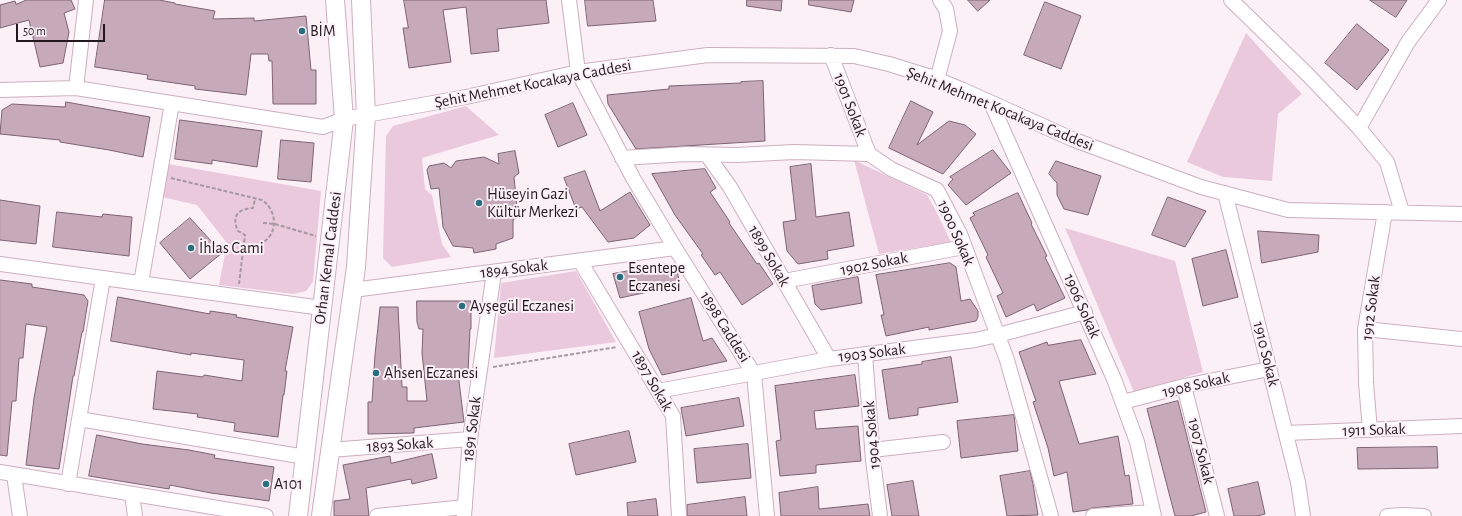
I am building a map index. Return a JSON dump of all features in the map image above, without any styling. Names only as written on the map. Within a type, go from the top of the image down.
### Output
[{"type":"main road","name":"Orhan Kemal Caddesi","points":[[298,516],[344,119],[335,0]]},
{"type":"main road","name":"Orhan Kemal Caddesi","points":[[321,516],[356,267],[366,116],[361,0]]},
{"type":"street","points":[[76,88],[86,0]]},
{"type":"street","name":"1898 Caddesi","points":[[569,0],[578,72],[633,178],[754,374],[767,516]]},
{"type":"street","points":[[937,80],[950,31],[946,9],[940,0]]},
{"type":"street","points":[[1359,128],[1408,42],[1439,0]]},
{"type":"street","points":[[1239,3],[1359,128],[1387,162],[1402,212]]},
{"type":"street","name":"Şehit Mehmet Kocakaya Caddesi","points":[[0,90],[76,88],[324,127],[344,119],[466,97],[578,72],[708,55],[854,56],[889,64],[937,80],[1072,140],[1201,187],[1288,210],[1462,214]]},
{"type":"street","name":"1901 Sokak","points":[[831,56],[869,154]]},
{"type":"street","points":[[141,283],[172,103]]},
{"type":"street","name":"1906 Sokak","points":[[991,103],[1114,379],[1137,442],[1153,514]]},
{"type":"street","points":[[622,158],[687,154],[707,155],[794,152],[869,154]]},
{"type":"street","name":"1900 Sokak","points":[[869,154],[891,169],[937,190],[960,234],[1007,360],[1051,516]]},
{"type":"street","name":"1899 Sokak","points":[[707,155],[730,186],[828,359]]},
{"type":"street","name":"1910 Sokak","points":[[1225,193],[1298,482],[1303,516]]},
{"type":"street","name":"1912 Sokak","points":[[1370,430],[1366,383],[1365,328],[1385,212]]},
{"type":"street","name":"1902 Sokak","points":[[784,281],[964,247]]},
{"type":"street","name":"1894 Sokak","points":[[353,290],[675,248]]},
{"type":"street","name":"1897 Sokak","points":[[580,261],[673,416],[679,516]]},
{"type":"street","points":[[0,264],[322,308]]},
{"type":"street","name":"1891 Sokak","points":[[464,511],[470,439],[494,272]]},
{"type":"street","points":[[68,484],[103,278]]},
{"type":"street","name":"1903 Sokak","points":[[658,392],[828,359],[975,340],[1084,312]]},
{"type":"street","points":[[1365,328],[1462,339]]},
{"type":"street","name":"1904 Sokak","points":[[865,354],[872,450],[880,516]]},
{"type":"street","name":"1908 Sokak","points":[[1123,402],[1184,386],[1269,369]]},
{"type":"street","name":"1907 Sokak","points":[[1184,386],[1217,516]]},
{"type":"street","points":[[79,419],[305,457]]},
{"type":"street","name":"1911 Sokak","points":[[1286,433],[1462,426]]},
{"type":"street","name":"1893 Sokak","points":[[330,450],[470,439]]},
{"type":"street","points":[[872,450],[943,442]]},
{"type":"street","points":[[0,472],[266,516]]},
{"type":"street","points":[[14,475],[20,516]]},
{"type":"street","points":[[132,495],[135,516]]},
{"type":"street","points":[[377,516],[464,511]]},
{"type":"street","points":[[1093,516],[1153,514]]},
{"type":"street","points":[[1387,516],[1424,516]]},
{"type":"path","points":[[160,176],[262,200],[271,209],[274,216],[272,232],[262,242],[254,245],[244,245]]},
{"type":"path","points":[[237,296],[245,235],[238,231],[235,220],[236,215],[241,210],[253,208],[255,199]]},
{"type":"path","points":[[263,223],[274,224],[330,241]]},
{"type":"path","points":[[480,369],[630,345]]},
{"type":"shaded area","points":[[1246,33],[1302,94],[1278,114],[1272,181],[1223,177],[1187,162]]},
{"type":"shaded area","points":[[466,106],[499,135],[422,158],[425,189],[432,195],[442,244],[451,257],[392,267],[383,258],[386,136],[393,126]]},
{"type":"shaded area","points":[[854,160],[927,195],[951,242],[879,254]]},
{"type":"shaded area","points":[[168,164],[321,191],[313,282],[306,291],[294,294],[219,285],[227,243],[197,205],[162,197]]},
{"type":"shaded area","points":[[1065,228],[1175,261],[1203,372],[1134,392]]},
{"type":"shaded area","points":[[576,271],[616,342],[494,358],[501,283]]},
{"type":"building","points":[[27,0],[71,0],[75,9],[64,13],[69,32],[63,63],[40,67],[29,20],[0,28],[0,5],[15,1],[16,4]]},
{"type":"building","points":[[105,0],[159,0],[215,11],[213,19],[254,18],[254,21],[306,16],[311,70],[316,70],[316,104],[273,104],[272,61],[269,61],[268,54],[251,54],[246,95],[195,89],[195,86],[147,79],[148,75],[95,67]]},
{"type":"building","points":[[404,0],[546,0],[549,23],[497,29],[499,51],[471,54],[466,7],[443,10],[451,62],[409,68],[403,28],[408,28]]},
{"type":"building","points":[[585,0],[653,0],[656,21],[588,26]]},
{"type":"building","points":[[747,0],[782,0],[781,11],[747,6]]},
{"type":"building","points":[[809,0],[854,0],[851,12],[809,5]]},
{"type":"building","points":[[968,0],[990,0],[978,11]]},
{"type":"building","points":[[1370,0],[1407,0],[1396,17]]},
{"type":"building","points":[[1045,2],[1081,16],[1061,69],[1024,55]]},
{"type":"building","points":[[1357,24],[1389,50],[1357,90],[1325,63]]},
{"type":"building","points":[[763,81],[765,141],[636,149],[608,104],[607,95],[669,89],[669,86]]},
{"type":"building","points":[[911,101],[933,112],[917,145],[949,121],[965,125],[976,134],[943,174],[889,148]]},
{"type":"building","points":[[66,102],[150,117],[143,157],[60,142],[60,140],[0,134],[2,110],[12,104],[65,107]]},
{"type":"building","points":[[573,103],[587,135],[558,147],[545,115]]},
{"type":"building","points":[[180,120],[262,131],[257,167],[212,160],[212,164],[175,159]]},
{"type":"building","points":[[281,140],[314,143],[311,182],[278,179]]},
{"type":"building","points":[[993,150],[1011,173],[966,205],[948,185],[953,179],[950,177]]},
{"type":"building","name":"Hüseyin Gazi Kültür Merkezi","points":[[515,151],[519,173],[514,177],[518,216],[513,220],[513,238],[496,244],[496,249],[474,253],[473,248],[453,246],[443,227],[439,188],[431,189],[427,170],[429,166],[444,163],[451,168],[456,161],[484,157],[499,164],[498,154]]},
{"type":"building","points":[[1056,161],[1101,176],[1088,215],[1064,209],[1057,195],[1057,183],[1049,174]]},
{"type":"building","points":[[811,164],[816,217],[849,212],[854,246],[827,251],[828,259],[798,264],[787,251],[783,222],[796,220],[790,167]]},
{"type":"building","points":[[705,169],[716,188],[710,192],[757,264],[759,263],[773,284],[742,305],[720,272],[715,275],[701,255],[703,254],[675,215],[652,174]]},
{"type":"building","points":[[585,171],[600,211],[630,192],[650,225],[634,238],[608,242],[582,207],[576,209],[564,178]]},
{"type":"building","points":[[1018,193],[1047,256],[1045,257],[1065,298],[1037,311],[1034,304],[1006,317],[997,296],[1003,293],[986,257],[988,255],[970,218],[975,215],[973,213]]},
{"type":"building","points":[[1168,197],[1206,211],[1185,247],[1152,235]]},
{"type":"building","points":[[0,200],[40,206],[36,244],[0,240]]},
{"type":"building","points":[[57,212],[102,217],[103,214],[132,217],[129,256],[53,247]]},
{"type":"building","name":"İhlas Cami","points":[[190,218],[222,253],[190,279],[160,243]]},
{"type":"building","points":[[1258,231],[1319,235],[1318,252],[1262,263]]},
{"type":"building","points":[[1226,250],[1238,297],[1203,306],[1192,259]]},
{"type":"building","points":[[950,263],[956,267],[961,301],[970,299],[978,311],[976,321],[929,330],[929,327],[886,336],[881,315],[884,315],[876,275]]},
{"type":"building","points":[[667,264],[677,270],[680,285],[620,298],[613,274]]},
{"type":"building","points":[[858,277],[862,303],[821,310],[815,304],[812,286]]},
{"type":"building","points":[[0,280],[32,284],[32,287],[84,295],[88,301],[73,376],[59,469],[26,465],[34,398],[47,327],[26,324],[23,358],[19,358],[16,401],[12,401],[7,456],[0,455]]},
{"type":"building","points":[[118,297],[210,314],[210,311],[237,315],[236,317],[293,327],[285,371],[287,371],[278,437],[234,431],[235,423],[197,417],[198,414],[153,409],[157,371],[203,377],[204,375],[242,381],[244,360],[191,353],[191,355],[111,341]]},
{"type":"building","points":[[691,298],[703,341],[712,338],[727,361],[662,375],[649,349],[639,312]]},
{"type":"building","points":[[417,301],[471,301],[468,373],[458,373],[464,422],[414,428],[414,433],[368,434],[368,402],[372,402],[380,307],[398,307],[402,387],[407,387],[407,401],[427,401],[422,353],[423,329],[419,329],[417,322]]},
{"type":"building","points":[[1081,340],[1096,374],[1059,381],[1079,444],[1118,436],[1125,476],[1129,475],[1133,504],[1092,508],[1073,512],[1067,472],[1054,476],[1048,448],[1033,402],[1036,401],[1019,352],[1047,342],[1048,345]]},
{"type":"building","points":[[951,357],[958,402],[918,408],[918,415],[889,419],[882,370],[922,364],[922,362]]},
{"type":"building","points":[[855,375],[859,406],[814,411],[816,429],[858,426],[861,461],[816,465],[816,473],[780,476],[776,441],[781,440],[775,386]]},
{"type":"building","points":[[739,398],[744,426],[686,436],[681,408]]},
{"type":"building","points":[[1178,401],[1206,512],[1191,516],[1175,516],[1147,409]]},
{"type":"building","points":[[1014,415],[1018,451],[961,458],[957,421]]},
{"type":"building","points":[[629,431],[636,462],[576,475],[569,444]]},
{"type":"building","points":[[97,435],[142,444],[215,455],[214,458],[274,467],[269,501],[211,493],[170,485],[169,489],[89,476]]},
{"type":"building","points":[[748,444],[751,478],[697,483],[694,449]]},
{"type":"building","points":[[1437,447],[1438,468],[1358,469],[1357,448]]},
{"type":"building","points":[[432,454],[437,478],[412,484],[411,479],[366,488],[369,516],[334,516],[334,501],[350,499],[343,465],[390,456],[391,463]]},
{"type":"building","points":[[1030,471],[1038,515],[1007,516],[1000,476]]},
{"type":"building","points":[[913,481],[919,516],[892,516],[887,485]]},
{"type":"building","points":[[1258,482],[1265,514],[1257,516],[1234,516],[1228,489]]},
{"type":"building","points":[[818,487],[819,509],[868,504],[870,516],[781,516],[779,493]]},
{"type":"building","points":[[745,497],[747,516],[687,516],[687,505]]},
{"type":"building","points":[[656,499],[658,516],[628,516],[627,503]]},
{"type":"place","name":"BİM","points":[[302,31]]},
{"type":"place","name":"Hüseyin Gazi Kültür Merkezi","points":[[479,203]]},
{"type":"place","name":"İhlas Cami","points":[[191,248]]},
{"type":"place","name":"Esentepe Eczanesi","points":[[620,277]]},
{"type":"place","name":"Ayşegül Eczanesi","points":[[462,306]]},
{"type":"place","name":"Ahsen Eczanesi","points":[[376,373]]},
{"type":"place","name":"A101","points":[[266,484]]}]
